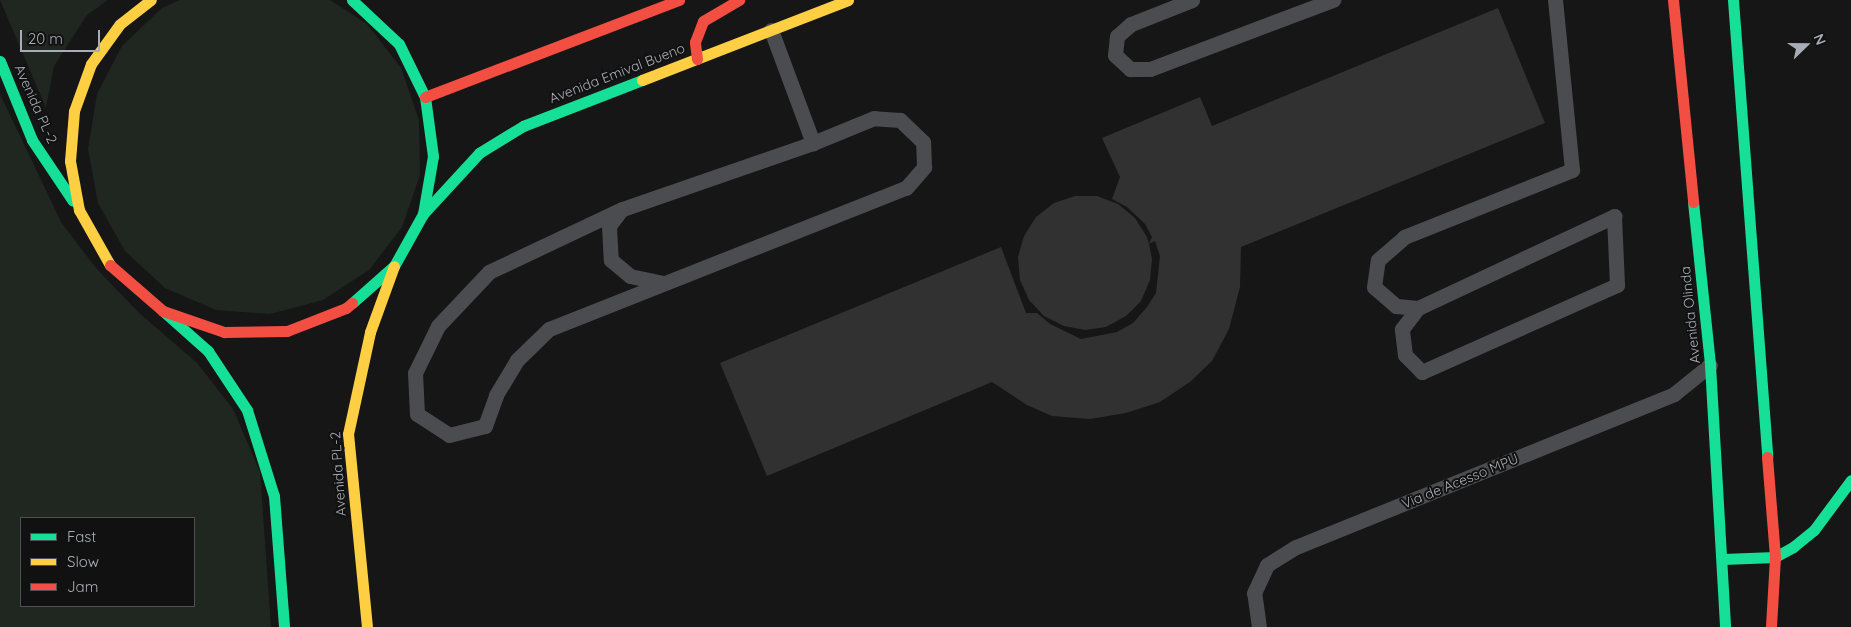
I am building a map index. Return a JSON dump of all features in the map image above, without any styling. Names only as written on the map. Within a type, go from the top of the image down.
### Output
[{"type":"main road","points":[[151,0],[120,24],[91,64],[74,111],[70,161],[79,210],[112,268],[208,351],[248,410],[274,496],[284,627]]},
{"type":"main road","points":[[163,311],[224,332],[287,331],[346,308],[394,266],[423,214],[434,156],[426,98],[399,44],[352,0]]},
{"type":"main road","points":[[426,98],[679,0]]},
{"type":"main road","points":[[697,59],[695,42],[703,21],[739,0]]},
{"type":"main road","name":"Avenida Emival Bueno","points":[[423,214],[479,153],[523,126],[848,0]]},
{"type":"main road","name":"Avenida Olinda","points":[[1673,0],[1710,364],[1726,627]]},
{"type":"main road","points":[[1733,0],[1776,557],[1771,627]]},
{"type":"main road","name":"Avenida PL-2","points":[[0,61],[32,140],[79,210]]},
{"type":"main road","name":"Avenida PL-2","points":[[367,627],[348,434],[370,332],[394,266]]},
{"type":"main road","points":[[1723,559],[1776,557],[1794,547],[1814,530],[1851,480]]},
{"type":"lane","points":[[1192,0],[1131,24],[1118,36],[1115,55],[1130,69],[1150,69],[1333,0]]},
{"type":"lane","points":[[1418,308],[1402,329],[1405,355],[1422,372],[1617,285],[1614,216],[1418,308],[1396,306],[1374,287],[1378,260],[1404,236],[1572,170],[1555,0]]},
{"type":"lane","points":[[770,30],[813,143]]},
{"type":"lane","points":[[874,118],[900,120],[923,142],[924,167],[906,188],[548,329],[517,360],[496,395],[485,426],[449,435],[417,414],[415,374],[438,326],[489,272],[622,209],[813,143],[874,118]]},
{"type":"lane","points":[[622,209],[609,226],[611,260],[630,276],[662,283]]},
{"type":"lane","name":"Via de Acesso MPU","points":[[1260,627],[1254,593],[1267,564],[1296,547],[1674,394],[1710,364]]},
{"type":"shaded area","points":[[0,0],[108,0],[87,15],[54,66],[46,108]]},
{"type":"shaded area","points":[[180,0],[330,0],[367,24],[401,68],[419,120],[420,175],[402,227],[369,270],[323,300],[270,314],[216,310],[165,288],[125,251],[98,203],[88,149],[97,94],[122,46],[162,8]]},
{"type":"shaded area","points":[[0,94],[61,222],[96,268],[138,312],[197,363],[233,409],[260,472],[271,627],[0,627]]},
{"type":"building","points":[[1498,8],[1545,123],[1241,247],[1240,287],[1229,329],[1212,361],[1190,382],[1160,402],[1126,413],[1090,419],[1052,416],[1027,405],[992,382],[767,476],[720,363],[1001,247],[1026,313],[1037,313],[1050,324],[1081,339],[1117,332],[1133,323],[1156,293],[1160,256],[1155,241],[1149,244],[1152,237],[1145,224],[1127,207],[1112,199],[1120,177],[1102,138],[1200,97],[1212,126]]},
{"type":"building","points":[[1075,196],[1097,196],[1118,204],[1135,218],[1147,237],[1152,259],[1150,280],[1141,301],[1126,316],[1106,327],[1085,330],[1064,326],[1044,316],[1029,300],[1020,280],[1018,257],[1024,236],[1036,217],[1054,203]]},
{"type":"traffic: fast","points":[[352,0],[399,44],[425,97],[433,156],[423,214],[394,266],[352,303]]},
{"type":"traffic: fast","points":[[1733,0],[1767,457]]},
{"type":"traffic: fast","points":[[0,61],[32,140],[73,201]]},
{"type":"traffic: fast","points":[[423,214],[479,153],[523,126],[642,80]]},
{"type":"traffic: fast","points":[[1693,202],[1710,365],[1725,627]]},
{"type":"traffic: fast","points":[[163,311],[208,351],[247,410],[274,496],[284,627]]},
{"type":"traffic: fast","points":[[1723,559],[1775,557],[1793,547],[1814,530],[1851,480]]},
{"type":"traffic: slow","points":[[110,265],[79,210],[70,161],[74,111],[91,64],[120,24],[151,0]]},
{"type":"traffic: slow","points":[[642,80],[848,0]]},
{"type":"traffic: slow","points":[[367,627],[348,434],[370,332],[394,266]]},
{"type":"traffic: jam","points":[[425,97],[679,0]]},
{"type":"traffic: jam","points":[[697,59],[695,42],[703,21],[739,0]]},
{"type":"traffic: jam","points":[[1673,0],[1693,202]]},
{"type":"traffic: jam","points":[[110,265],[163,311],[224,332],[287,331],[346,308],[352,303]]},
{"type":"traffic: jam","points":[[1767,457],[1775,557],[1771,627]]}]
